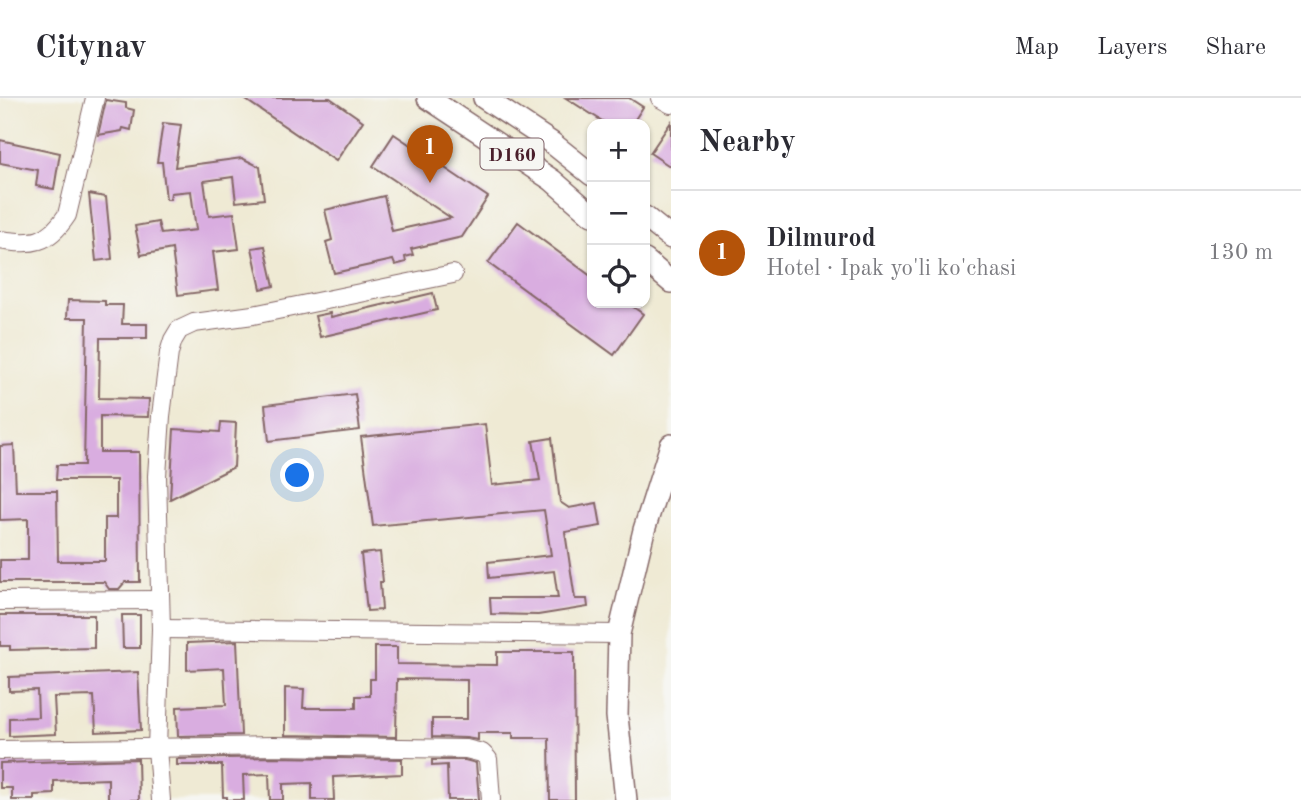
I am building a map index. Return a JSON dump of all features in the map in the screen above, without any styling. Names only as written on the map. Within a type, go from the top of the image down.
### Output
[{"type":"main road","name":"D160","points":[[428,98],[552,180],[587,211]]},
{"type":"main road","name":"D160","points":[[484,98],[552,143],[587,171]]},
{"type":"main road","points":[[650,221],[671,238]]},
{"type":"main road","points":[[650,264],[671,282]]},
{"type":"main road","points":[[626,800],[617,716],[619,634],[644,530],[671,445]]},
{"type":"street","points":[[0,240],[35,242],[53,234],[61,225],[67,215],[95,98]]},
{"type":"street","points":[[660,98],[671,104]]},
{"type":"street","points":[[161,800],[157,748],[161,629],[158,476],[161,416],[169,353],[179,330],[202,321],[253,315],[453,274]]},
{"type":"street","points":[[0,601],[159,600]]},
{"type":"street","points":[[161,629],[619,634]]},
{"type":"street","points":[[0,750],[368,746],[466,748],[482,753],[488,759],[491,800]]},
{"type":"building","points":[[243,98],[330,98],[363,121],[336,161]]},
{"type":"building","points":[[566,98],[629,98],[643,107],[635,119],[599,119]]},
{"type":"building","points":[[106,100],[126,103],[126,108],[134,110],[131,130],[123,128],[122,131],[98,135]]},
{"type":"building","points":[[671,122],[671,167],[650,153]]},
{"type":"building","points":[[163,123],[181,125],[175,167],[242,158],[260,167],[264,199],[236,202],[233,177],[204,181],[209,216],[234,213],[239,249],[213,252],[218,290],[178,295],[172,249],[141,255],[135,226],[158,222],[161,234],[196,230],[191,191],[171,193],[170,199],[166,199],[162,162],[157,162]]},
{"type":"building","points":[[394,134],[488,197],[462,237],[411,249],[413,255],[405,257],[406,262],[395,265],[393,260],[334,273],[326,242],[332,240],[325,210],[384,196],[392,231],[451,218],[373,166]]},
{"type":"building","points":[[0,140],[60,153],[54,189],[36,186],[38,170],[0,163]]},
{"type":"building","points":[[89,194],[106,197],[112,259],[96,261]]},
{"type":"building","points":[[518,222],[587,273],[587,308],[635,308],[643,314],[614,355],[488,263]]},
{"type":"building","points":[[265,246],[274,286],[261,289],[252,248]]},
{"type":"building","points":[[433,293],[437,310],[320,337],[315,316],[330,313],[331,317]]},
{"type":"building","points":[[68,300],[105,301],[105,305],[123,305],[122,324],[147,324],[147,338],[100,338],[99,398],[149,399],[148,417],[100,416],[100,452],[139,452],[140,582],[125,582],[119,589],[109,589],[104,582],[0,582],[0,560],[28,560],[28,519],[0,520],[0,446],[14,445],[16,491],[57,491],[58,561],[105,561],[105,518],[116,518],[116,480],[56,480],[57,465],[84,465],[87,318],[67,318]]},
{"type":"building","points":[[355,394],[360,430],[269,441],[265,405]]},
{"type":"building","points":[[221,422],[236,423],[234,467],[170,499],[174,429],[220,432]]},
{"type":"building","points":[[485,424],[492,485],[540,480],[533,441],[552,438],[560,502],[569,508],[597,503],[601,526],[565,532],[575,599],[587,599],[588,607],[538,615],[491,614],[490,598],[558,598],[554,571],[489,578],[488,562],[551,555],[544,510],[373,526],[361,437]]},
{"type":"building","points":[[380,552],[382,610],[367,611],[361,554]]},
{"type":"building","points":[[0,615],[94,615],[94,648],[10,650],[10,646],[0,646]]},
{"type":"building","points":[[122,615],[140,615],[140,648],[123,648]]},
{"type":"building","points":[[237,641],[241,735],[178,736],[177,707],[226,705],[224,668],[187,670],[187,643]]},
{"type":"building","points":[[375,647],[397,647],[397,664],[497,665],[497,652],[574,652],[575,800],[550,800],[549,738],[513,738],[513,733],[478,733],[478,740],[432,737],[432,719],[467,719],[467,680],[397,679],[396,737],[285,735],[285,688],[304,689],[303,708],[356,708],[356,696],[370,696],[370,679],[375,679]]},
{"type":"building","points":[[138,672],[141,730],[96,732],[94,696],[54,697],[56,734],[9,736],[9,718],[38,717],[37,690],[9,691],[9,677]]},
{"type":"building","points":[[138,759],[139,800],[108,800],[108,779],[54,781],[54,794],[34,795],[34,800],[12,800],[12,788],[0,788],[0,763]]},
{"type":"building","points":[[177,759],[402,759],[402,774],[333,777],[334,800],[312,800],[312,783],[283,784],[283,800],[270,800],[269,774],[243,775],[244,800],[227,800],[227,797],[223,797],[222,765],[177,765]]},
{"type":"building","points":[[432,760],[465,760],[476,763],[479,800],[448,800],[447,765],[432,766]]},
{"type":"place","name":"Dilmurod","points":[[430,183]]}]
